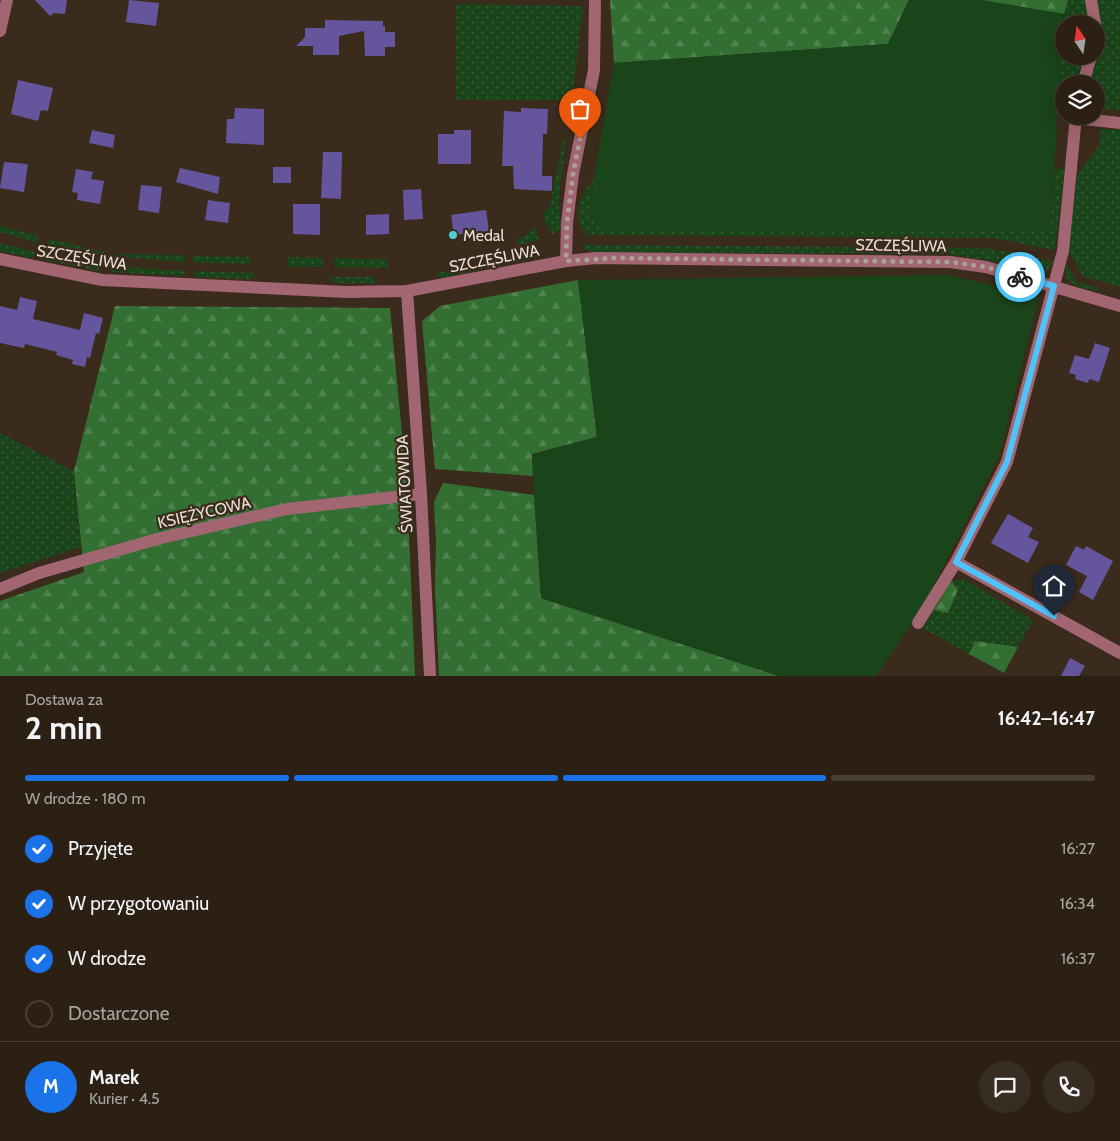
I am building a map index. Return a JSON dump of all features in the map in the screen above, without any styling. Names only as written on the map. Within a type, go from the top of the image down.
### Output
[{"type":"street","points":[[0,31],[7,0]]},
{"type":"street","points":[[566,261],[567,223],[573,174],[594,70],[595,0]]},
{"type":"street","points":[[1091,0],[1093,15]]},
{"type":"street","points":[[1105,121],[1120,123]]},
{"type":"street","points":[[918,623],[956,562],[1007,462],[1062,251],[1075,125]]},
{"type":"street","name":"SZCZĘŚLIWA","points":[[0,259],[102,280],[346,292],[407,291],[566,261],[615,258],[950,262],[986,267],[1120,306]]},
{"type":"street","name":"ŚWIATOWIDA","points":[[407,291],[421,494],[430,676]]},
{"type":"street","name":"KSIĘŻYCOWA","points":[[0,589],[39,573],[157,539],[287,509],[421,494]]},
{"type":"street","points":[[956,562],[1120,653]]},
{"type":"green space","points":[[610,0],[909,0],[888,44],[614,63]]},
{"type":"green space","points":[[909,0],[981,0],[1064,14],[1055,15],[1055,65],[1061,65],[1060,75],[1055,75],[1055,125],[1057,125],[1050,232],[605,231],[588,213],[614,63],[888,44]]},
{"type":"green space","points":[[981,0],[1068,0],[1064,14]]},
{"type":"green space","points":[[1068,0],[1120,0],[1120,111],[1105,108],[1105,75],[1061,75],[1061,65],[1105,65],[1105,15],[1064,15]]},
{"type":"green space","points":[[456,4],[583,6],[572,100],[456,100]]},
{"type":"green space","points":[[1100,129],[1120,130],[1120,287],[1082,276],[1072,255],[1066,254],[1078,173],[1099,146]]},
{"type":"green space","points":[[564,137],[566,139],[559,196],[561,229],[552,234],[542,216],[550,205]]},
{"type":"green space","points":[[1055,169],[1064,169],[1055,250],[992,238],[586,235],[578,215],[582,198],[593,180],[588,213],[1050,232]]},
{"type":"green space","points":[[0,226],[38,236],[36,243],[0,232]]},
{"type":"green space","points":[[534,226],[539,240],[518,245],[517,239],[529,233]]},
{"type":"green space","points":[[49,239],[104,252],[104,255],[48,244]]},
{"type":"green space","points":[[0,243],[35,252],[35,255],[31,258],[0,251]]},
{"type":"green space","points":[[580,245],[983,248],[1024,254],[1053,262],[1048,270],[1042,274],[994,261],[946,254],[591,252]]},
{"type":"green space","points":[[539,252],[538,257],[442,278],[438,276],[438,272],[476,269]]},
{"type":"green space","points":[[43,254],[102,266],[99,271],[44,260]]},
{"type":"green space","points":[[114,254],[185,255],[184,262],[115,256]]},
{"type":"green space","points":[[193,256],[250,257],[250,264],[193,262]]},
{"type":"green space","points":[[288,257],[323,258],[322,267],[288,267]]},
{"type":"green space","points":[[335,258],[388,259],[388,268],[335,267]]},
{"type":"green space","points":[[110,266],[186,271],[183,276],[112,272]]},
{"type":"green space","points":[[1067,266],[1077,282],[1098,288],[1097,291],[1077,286],[1069,280],[1065,272]]},
{"type":"green space","points":[[194,271],[255,273],[251,279],[196,277]]},
{"type":"green space","points":[[948,275],[1039,296],[999,456],[923,607],[876,676],[779,676],[541,598],[532,455],[597,437],[578,280]]},
{"type":"green space","points":[[331,277],[373,277],[375,283],[335,283]]},
{"type":"green space","points":[[578,280],[597,437],[532,454],[533,476],[435,469],[422,321],[440,306]]},
{"type":"green space","points":[[115,306],[390,308],[407,487],[415,676],[0,676],[0,601],[84,572],[74,471]]},
{"type":"green space","points":[[0,433],[74,471],[81,547],[0,573]]},
{"type":"green space","points":[[443,483],[534,495],[541,598],[779,676],[439,676],[434,502]]},
{"type":"green space","points":[[963,579],[1033,620],[1018,647],[975,641],[969,654],[923,628],[934,610],[949,613],[958,590],[951,581]]},
{"type":"green space","points":[[951,581],[958,590],[948,613],[934,610]]},
{"type":"green space","points":[[975,641],[1018,647],[1004,673],[969,654]]},
{"type":"building","points":[[35,0],[67,0],[65,14],[54,13],[50,16]]},
{"type":"building","points":[[129,0],[159,3],[156,26],[126,22]]},
{"type":"building","points":[[325,20],[383,21],[385,32],[395,32],[395,47],[385,47],[385,56],[365,56],[364,31],[339,36],[339,55],[313,55],[313,46],[296,46],[305,37],[305,28],[325,28]]},
{"type":"building","points":[[18,80],[53,88],[48,111],[41,110],[38,121],[11,114]]},
{"type":"building","points":[[235,108],[264,109],[264,145],[226,143],[227,119],[234,119]]},
{"type":"building","points":[[521,108],[548,109],[547,134],[543,134],[542,176],[552,176],[552,191],[514,189],[513,166],[502,166],[504,111],[521,112]]},
{"type":"building","points":[[92,130],[115,135],[113,148],[89,143]]},
{"type":"building","points":[[454,130],[471,130],[471,164],[438,164],[438,134],[454,134]]},
{"type":"building","points":[[323,152],[342,152],[341,199],[321,198]]},
{"type":"building","points":[[4,162],[28,164],[24,192],[0,188]]},
{"type":"building","points":[[273,167],[291,167],[291,183],[273,183]]},
{"type":"building","points":[[180,168],[220,177],[218,194],[176,182]]},
{"type":"building","points":[[76,169],[93,172],[91,179],[104,181],[100,204],[77,200],[78,193],[72,192]]},
{"type":"building","points":[[141,185],[162,187],[159,213],[138,210]]},
{"type":"building","points":[[421,189],[423,219],[404,220],[403,190]]},
{"type":"building","points":[[208,200],[230,203],[228,223],[205,220]]},
{"type":"building","points":[[293,204],[320,204],[320,235],[293,234]]},
{"type":"building","points":[[486,210],[489,231],[454,235],[451,215]]},
{"type":"building","points":[[389,214],[389,234],[366,235],[366,215]]},
{"type":"building","points":[[20,297],[37,301],[33,319],[80,330],[84,313],[103,318],[99,334],[96,333],[90,358],[87,357],[85,367],[72,364],[73,360],[56,355],[57,352],[25,344],[24,348],[0,343],[0,306],[17,310]]},
{"type":"building","points":[[1095,343],[1110,348],[1099,382],[1089,379],[1088,383],[1075,379],[1076,375],[1069,373],[1075,355],[1089,359]]},
{"type":"building","points":[[1008,514],[1033,528],[1028,537],[1039,542],[1028,563],[991,543]]},
{"type":"building","points":[[1076,546],[1084,550],[1086,546],[1113,561],[1093,600],[1079,592],[1087,576],[1066,565]]},
{"type":"building","points":[[1070,658],[1085,666],[1079,676],[1061,676]]},
{"type":"way so far","points":[[580,139],[573,174],[567,223],[566,261],[615,258],[950,262],[986,267],[1020,277]]},
{"type":"place","name":"Medal","points":[[453,235]]},
{"type":"route","points":[[1020,277],[1054,286],[1007,462],[956,562],[1054,616]]}]
